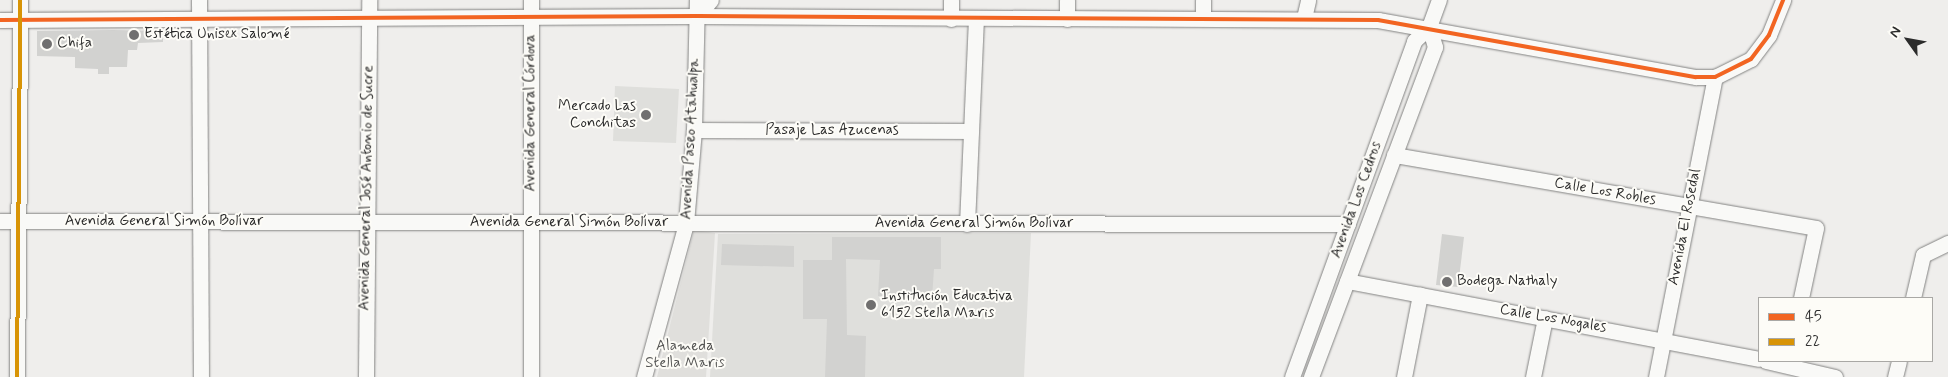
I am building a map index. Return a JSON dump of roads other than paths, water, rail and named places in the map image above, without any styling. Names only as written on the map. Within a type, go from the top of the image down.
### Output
[{"type":"street","points":[[17,377],[20,0]]},
{"type":"street","points":[[199,0],[201,377]]},
{"type":"street","name":"Avenida General José Antonio de Sucre","points":[[366,377],[369,0]]},
{"type":"street","name":"Avenida General Córdova","points":[[531,0],[531,377]]},
{"type":"street","name":"Avenida Paseo Atahualpa","points":[[644,377],[686,223],[694,130],[696,0]]},
{"type":"street","points":[[697,16],[711,0]]},
{"type":"street","points":[[951,0],[951,19]]},
{"type":"street","points":[[1067,0],[1067,19]]},
{"type":"street","points":[[1203,0],[1203,18]]},
{"type":"street","points":[[1304,18],[1308,0]]},
{"type":"street","name":"Avenida Los Cedros","points":[[1292,377],[1414,41],[1428,27],[1439,0]]},
{"type":"street","points":[[0,20],[697,16],[951,19],[1304,18],[1378,20],[1428,27],[1696,77],[1715,77],[1751,59],[1769,35],[1783,0]]},
{"type":"street","points":[[966,224],[976,19]]},
{"type":"street","name":"Avenida Los Cedros","points":[[1311,377],[1435,47],[1428,27]]},
{"type":"street","name":"Avenida El Rosedal","points":[[1656,377],[1715,77]]},
{"type":"street","name":"Pasaje Las Azucenas","points":[[694,130],[971,131]]},
{"type":"street","name":"Calle Los Robles","points":[[1394,155],[1816,228],[1801,297]]},
{"type":"street","name":"Avenida General Simón Bolívar","points":[[0,221],[1348,224]]},
{"type":"street","points":[[1913,297],[1923,255],[1948,243]]},
{"type":"street","name":"Calle Los Nogales","points":[[1347,281],[1663,339],[1758,359]]},
{"type":"street","points":[[1404,377],[1420,295]]},
{"type":"street","points":[[1534,377],[1545,318]]},
{"type":"street","points":[[1895,377],[1899,362]]},
{"type":"street","points":[[1786,363],[1835,377]]},
{"type":"place","name":"Estética Unisex Salomé","points":[[134,35]]},
{"type":"place","name":"Chifa","points":[[47,44]]},
{"type":"place","name":"Mercado Las Conchitas","points":[[646,115]]},
{"type":"place","name":"Bodega Nathaly","points":[[1447,282]]},
{"type":"place","name":"Institución Educativa 6152 Stella Maris","points":[[871,305]]},
{"type":"park label","name":"Alameda Stella Maris","points":[[685,354]]}]
